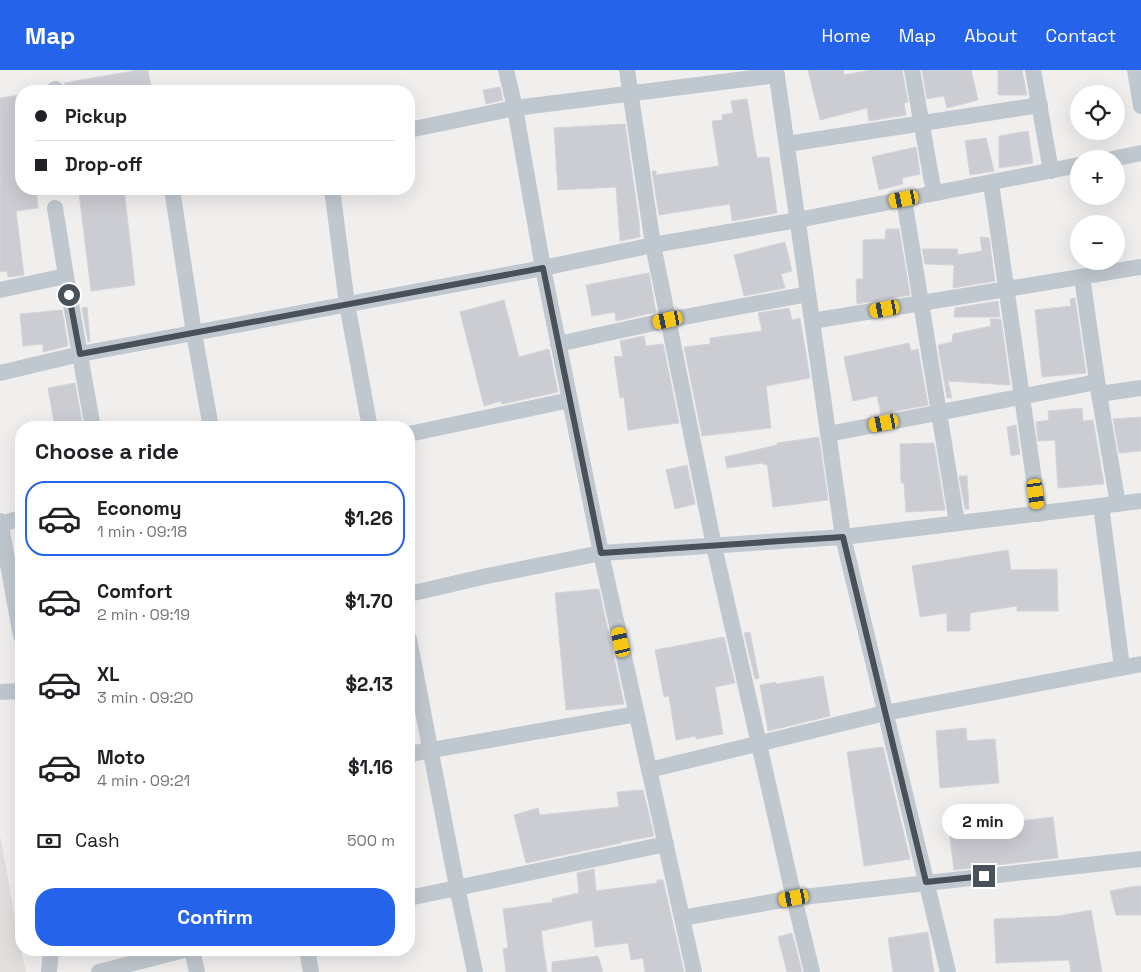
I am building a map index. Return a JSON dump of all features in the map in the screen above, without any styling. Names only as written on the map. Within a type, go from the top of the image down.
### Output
[{"type":"street","points":[[506,70],[543,268],[601,553],[694,972]]},
{"type":"street","points":[[627,70],[653,245],[714,546],[812,972]]},
{"type":"street","points":[[912,70],[934,193]]},
{"type":"street","points":[[1034,70],[1051,171]]},
{"type":"street","points":[[1135,70],[1141,106]]},
{"type":"street","points":[[415,129],[514,108],[777,72],[843,537],[948,972]]},
{"type":"street","points":[[787,144],[1040,105]]},
{"type":"street","points":[[1125,156],[1141,153]]},
{"type":"street","points":[[0,373],[80,354],[543,268],[653,245],[798,220],[1070,167]]},
{"type":"street","points":[[991,182],[1039,514]]},
{"type":"street","points":[[173,195],[210,421]]},
{"type":"street","points":[[333,195],[347,304],[369,421]]},
{"type":"street","points":[[904,199],[957,523]]},
{"type":"street","points":[[55,208],[92,421]]},
{"type":"street","points":[[812,321],[1141,267]]},
{"type":"street","points":[[0,290],[66,276]]},
{"type":"street","points":[[1082,277],[1098,388],[1110,505],[1122,667]]},
{"type":"street","points":[[558,344],[668,320],[808,294]]},
{"type":"street","points":[[828,434],[1022,396],[1098,388],[1141,388]]},
{"type":"street","points":[[415,433],[570,400]]},
{"type":"street","points":[[415,593],[601,553],[843,537],[1141,501]]},
{"type":"street","points":[[15,519],[0,522],[15,603]]},
{"type":"street","points":[[649,770],[885,713],[1141,664]]},
{"type":"street","points":[[415,670],[457,888],[476,972]]},
{"type":"street","points":[[0,692],[15,691]]},
{"type":"street","points":[[415,753],[637,714]]},
{"type":"street","points":[[415,897],[666,844]]},
{"type":"street","points":[[682,918],[794,898],[1141,858]]},
{"type":"street","points":[[49,972],[50,956]]},
{"type":"street","points":[[99,972],[161,956]]},
{"type":"street","points":[[193,956],[197,972]]},
{"type":"street","points":[[308,956],[311,972]]},
{"type":"shaded area","points":[[0,835],[15,917],[15,956],[22,956],[26,972],[0,972]]},
{"type":"building","points":[[138,70],[148,70],[151,85],[66,85],[64,83]]},
{"type":"building","points":[[808,70],[843,70],[844,75],[871,70],[902,70],[908,102],[904,103],[906,115],[869,121],[867,108],[820,120]]},
{"type":"building","points":[[922,70],[971,70],[978,100],[947,108],[944,96],[927,99]]},
{"type":"building","points":[[998,70],[1022,70],[1027,95],[998,95]]},
{"type":"building","points":[[500,87],[503,100],[486,104],[483,90]]},
{"type":"building","points":[[15,96],[15,195],[37,195],[38,208],[16,211],[24,275],[8,277],[7,271],[0,272],[0,98]]},
{"type":"building","points":[[747,99],[757,158],[769,157],[777,213],[732,221],[730,204],[659,215],[652,171],[656,171],[656,175],[719,166],[712,121],[723,120],[722,115],[733,113],[731,101]]},
{"type":"building","points":[[625,124],[640,237],[620,241],[616,187],[558,190],[554,128]]},
{"type":"building","points":[[1028,131],[1033,163],[999,168],[999,136]]},
{"type":"building","points":[[986,138],[994,171],[970,175],[965,141]]},
{"type":"building","points":[[916,147],[920,174],[902,178],[903,184],[879,190],[872,157]]},
{"type":"building","points":[[79,195],[125,195],[135,285],[91,291]]},
{"type":"building","points":[[886,229],[899,229],[910,295],[857,304],[856,279],[863,279],[863,240],[885,239]]},
{"type":"building","points":[[980,237],[989,238],[995,281],[953,288],[954,265],[925,264],[922,249],[957,249],[958,255],[982,251]]},
{"type":"building","points":[[785,242],[792,271],[781,274],[785,288],[744,296],[734,255]]},
{"type":"building","points":[[649,273],[656,312],[616,321],[615,312],[592,316],[586,285]]},
{"type":"building","points":[[1075,298],[1086,373],[1042,377],[1035,310],[1071,306],[1070,299]]},
{"type":"building","points":[[504,300],[519,357],[549,349],[558,392],[502,404],[501,401],[484,406],[460,312]]},
{"type":"building","points":[[998,301],[1000,317],[954,317],[955,308]]},
{"type":"building","points":[[87,307],[90,342],[88,342],[82,308]]},
{"type":"building","points":[[789,308],[792,320],[800,318],[810,378],[766,386],[771,428],[702,436],[684,347],[710,344],[710,338],[762,331],[758,313]]},
{"type":"building","points":[[62,310],[68,346],[43,352],[43,344],[23,346],[20,314]]},
{"type":"building","points":[[990,319],[1001,319],[1010,385],[948,381],[952,398],[947,398],[938,345],[952,342],[953,334],[991,326]]},
{"type":"building","points":[[644,336],[646,346],[663,344],[679,423],[628,430],[624,397],[620,398],[614,357],[623,356],[620,341]]},
{"type":"building","points":[[909,343],[911,351],[918,349],[928,405],[881,414],[877,396],[853,401],[844,357]]},
{"type":"building","points":[[75,383],[82,421],[54,421],[48,388]]},
{"type":"building","points":[[1082,408],[1083,421],[1093,420],[1104,484],[1058,488],[1055,440],[1038,441],[1036,422],[1049,420],[1048,411]]},
{"type":"building","points":[[1141,417],[1141,451],[1119,453],[1113,419]]},
{"type":"building","points":[[1016,425],[1020,454],[1011,456],[1007,427]]},
{"type":"building","points":[[819,437],[828,500],[773,507],[767,464],[727,468],[725,457],[777,445],[777,443]]},
{"type":"building","points":[[934,443],[945,510],[906,512],[904,483],[901,483],[900,444]]},
{"type":"building","points":[[687,465],[695,504],[675,509],[666,470]]},
{"type":"building","points":[[959,476],[967,476],[969,509],[965,509]]},
{"type":"building","points":[[1008,550],[1011,570],[1057,569],[1058,611],[1017,611],[1017,606],[970,613],[970,631],[947,631],[947,613],[920,617],[912,566]]},
{"type":"building","points":[[599,589],[624,704],[566,710],[555,593]]},
{"type":"building","points":[[750,632],[759,678],[755,679],[744,633]]},
{"type":"building","points":[[724,637],[735,683],[715,687],[723,734],[696,739],[696,736],[676,740],[669,696],[664,697],[655,650]]},
{"type":"building","points":[[823,676],[830,716],[768,731],[760,685]]},
{"type":"building","points":[[966,728],[967,741],[995,739],[999,783],[940,788],[936,731]]},
{"type":"building","points":[[883,747],[910,859],[864,866],[847,752]]},
{"type":"building","points":[[643,790],[654,836],[526,863],[514,815],[538,808],[540,815],[619,807],[617,792]]},
{"type":"building","points":[[1053,817],[1058,858],[954,870],[949,830]]},
{"type":"building","points":[[594,869],[596,891],[657,883],[657,880],[663,880],[684,972],[645,972],[643,958],[631,960],[628,943],[595,947],[592,920],[541,931],[547,972],[506,972],[503,949],[508,948],[503,909],[553,902],[552,899],[579,893],[577,873]]},
{"type":"building","points":[[1141,886],[1141,915],[1116,915],[1110,891]]},
{"type":"building","points":[[1091,910],[1102,972],[1071,972],[1069,960],[996,963],[994,919],[1058,916]]},
{"type":"building","points":[[928,932],[934,972],[893,972],[888,938]]},
{"type":"building","points":[[792,933],[802,972],[787,972],[778,937]]},
{"type":"building","points":[[598,956],[603,972],[552,972],[552,962]]},
{"type":"route","points":[[69,295],[80,354],[543,268],[601,553],[843,537],[926,882],[984,876]]}]
